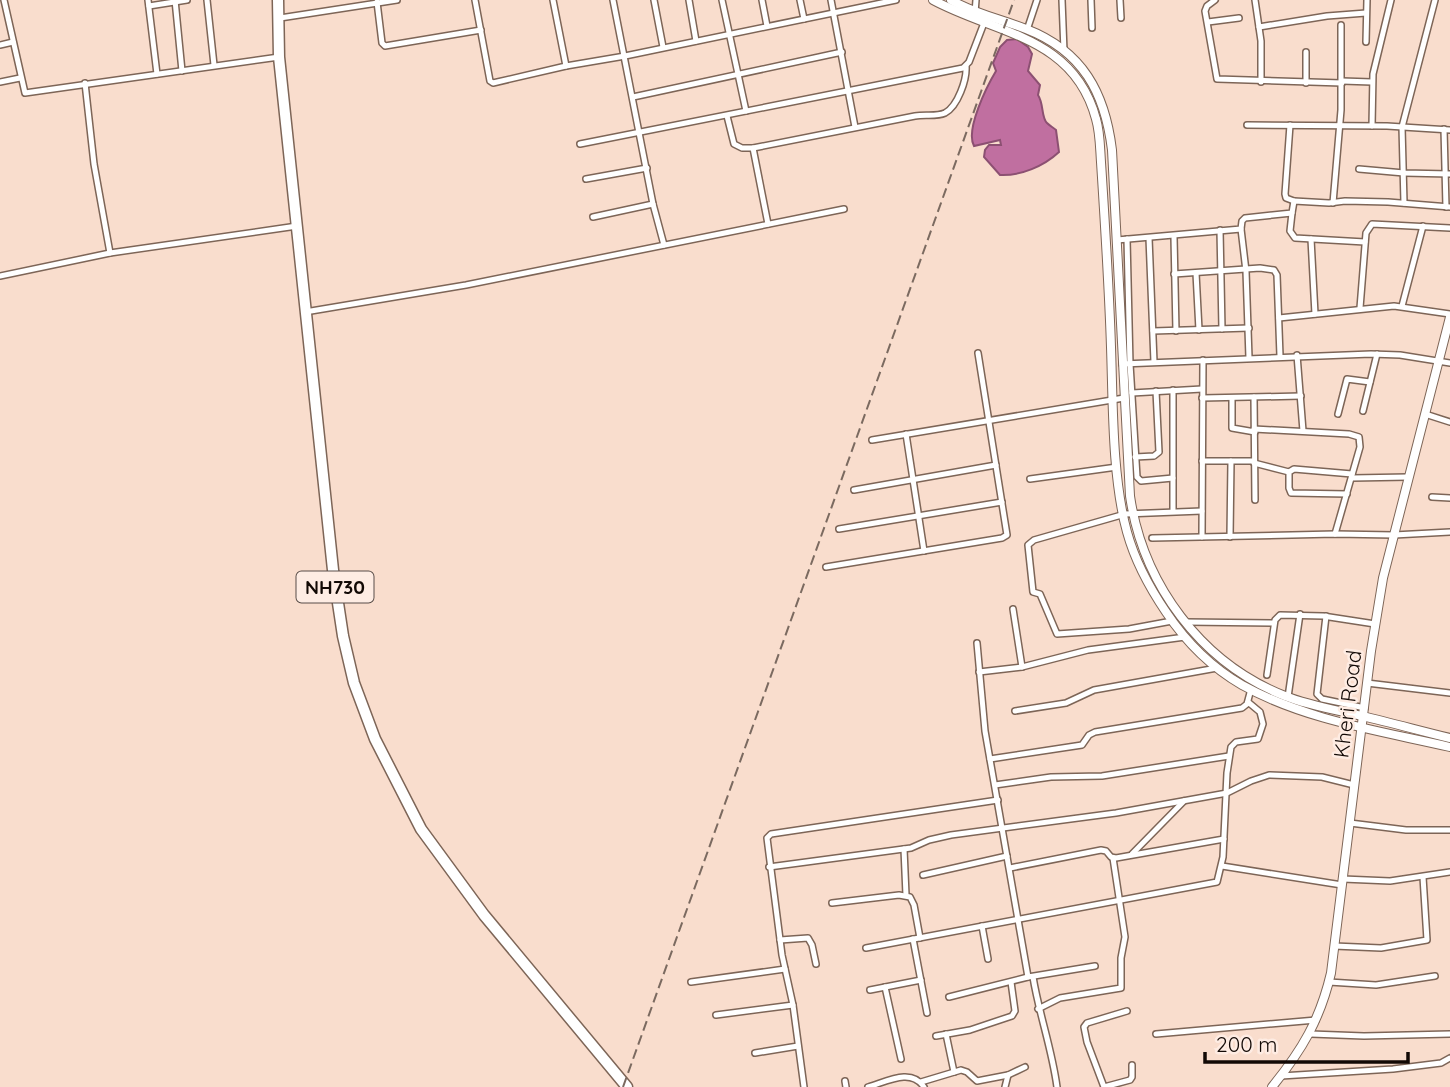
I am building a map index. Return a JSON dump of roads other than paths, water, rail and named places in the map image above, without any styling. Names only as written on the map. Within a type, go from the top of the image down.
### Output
[{"type":"highway","name":"NH730","points":[[278,0],[279,57],[323,485],[343,636],[354,683],[375,739],[405,801],[450,871],[616,1081],[627,1087]]},
{"type":"street","points":[[4,0],[3,13],[13,42],[23,90],[28,93],[279,57]]},
{"type":"street","points":[[157,74],[149,3],[187,0]]},
{"type":"street","points":[[207,0],[214,65]]},
{"type":"street","points":[[280,18],[397,0]]},
{"type":"street","points":[[475,0],[491,83],[896,0]]},
{"type":"street","points":[[553,0],[566,66]]},
{"type":"street","points":[[613,0],[653,204],[664,245]]},
{"type":"street","points":[[654,0],[663,47]]},
{"type":"street","points":[[689,0],[696,41]]},
{"type":"street","points":[[722,0],[746,111]]},
{"type":"street","points":[[762,0],[767,26]]},
{"type":"street","points":[[800,0],[804,19]]},
{"type":"street","points":[[831,0],[855,127]]},
{"type":"street","points":[[863,0],[864,7]]},
{"type":"street","points":[[933,0],[1026,38],[1062,60],[1092,107],[1098,128],[1128,514]]},
{"type":"street","points":[[951,0],[975,13],[1027,30],[1064,51],[1093,82],[1109,126],[1112,150],[1126,364]]},
{"type":"street","points":[[975,13],[976,0]]},
{"type":"street","points":[[1027,30],[1037,0]]},
{"type":"street","points":[[1062,0],[1064,51]]},
{"type":"street","points":[[1091,0],[1092,28]]},
{"type":"street","points":[[1120,0],[1121,18]]},
{"type":"street","points":[[1215,0],[1206,8],[1217,79],[1306,83],[1371,82]]},
{"type":"street","points":[[1255,0],[1261,82]]},
{"type":"street","points":[[1366,42],[1367,0]]},
{"type":"street","points":[[1372,126],[1371,82],[1391,0]]},
{"type":"street","points":[[1404,203],[1402,127],[1435,0]]},
{"type":"street","points":[[175,1],[182,71]]},
{"type":"street","points":[[377,2],[382,43],[385,46],[481,30]]},
{"type":"street","points":[[1259,27],[1317,17],[1366,13]]},
{"type":"street","points":[[1208,22],[1239,18]]},
{"type":"street","points":[[727,116],[734,144],[742,148],[753,148],[855,127],[945,113],[950,110],[958,96],[965,79],[966,66],[984,23]]},
{"type":"street","points":[[1334,203],[1342,82],[1341,25]]},
{"type":"street","points":[[0,45],[13,42]]},
{"type":"street","points":[[633,97],[842,52]]},
{"type":"street","points":[[1306,52],[1306,83]]},
{"type":"street","points":[[580,144],[966,66]]},
{"type":"street","points":[[0,82],[20,78]]},
{"type":"street","points":[[85,83],[94,164],[110,253]]},
{"type":"street","points":[[1247,125],[1290,125],[1340,125],[1447,129],[1448,207],[1404,203],[1294,201],[1286,198],[1290,125]]},
{"type":"street","points":[[753,148],[768,224]]},
{"type":"street","points":[[586,179],[647,168]]},
{"type":"street","points":[[1359,169],[1448,174]]},
{"type":"street","points":[[1294,201],[1290,231],[1292,237],[1365,242]]},
{"type":"street","points":[[593,217],[653,204]]},
{"type":"street","points":[[305,312],[466,285],[844,209]]},
{"type":"street","points":[[1249,358],[1242,221],[1245,218],[1293,213]]},
{"type":"street","points":[[1360,308],[1366,233],[1372,224],[1450,228]]},
{"type":"street","points":[[0,276],[110,253],[297,226]]},
{"type":"street","points":[[1402,306],[1423,226]]},
{"type":"street","points":[[1116,240],[1241,229]]},
{"type":"street","points":[[1220,230],[1222,329]]},
{"type":"street","points":[[1174,237],[1176,331]]},
{"type":"street","points":[[1149,238],[1154,362]]},
{"type":"street","points":[[1127,239],[1126,364],[1121,397],[1118,467],[1128,514],[1151,570],[1179,620],[1185,637],[1217,668],[1251,689],[1287,705],[1450,738]]},
{"type":"street","points":[[1311,239],[1315,314]]},
{"type":"street","points":[[1174,274],[1266,268],[1276,272],[1280,356]]},
{"type":"street","points":[[1196,273],[1199,330]]},
{"type":"street","points":[[1279,318],[1402,306],[1450,315]]},
{"type":"street","name":"Kheri Road","points":[[1272,1087],[1311,1034],[1329,982],[1375,624],[1387,556],[1450,315]]},
{"type":"street","points":[[1153,331],[1249,328]]},
{"type":"street","points":[[826,567],[1005,537],[1007,530],[978,352]]},
{"type":"street","points":[[1126,364],[1297,355],[1377,354],[1450,363]]},
{"type":"street","points":[[1363,411],[1377,354]]},
{"type":"street","points":[[1297,355],[1303,431]]},
{"type":"street","points":[[1202,537],[1203,360]]},
{"type":"street","points":[[1338,414],[1347,379],[1370,382]]},
{"type":"street","points":[[872,440],[1156,391],[1202,389]]},
{"type":"street","points":[[1173,512],[1174,390]]},
{"type":"street","points":[[1135,457],[1154,456],[1159,452],[1156,391]]},
{"type":"street","points":[[1202,398],[1301,396]]},
{"type":"street","points":[[1121,397],[1139,480],[1173,478]]},
{"type":"street","points":[[1254,397],[1255,500]]},
{"type":"street","points":[[1232,398],[1232,428],[1349,434],[1359,437],[1360,447],[1335,534]]},
{"type":"street","points":[[1425,414],[1450,422]]},
{"type":"street","points":[[906,434],[924,551]]},
{"type":"street","points":[[1202,461],[1254,462],[1289,472],[1294,469],[1352,476],[1408,477]]},
{"type":"street","points":[[1230,537],[1231,461]]},
{"type":"street","points":[[854,489],[996,465]]},
{"type":"street","points":[[1030,479],[1118,467]]},
{"type":"street","points":[[1289,472],[1289,488],[1292,493],[1348,494]]},
{"type":"street","points":[[1432,497],[1450,498]]},
{"type":"street","points":[[839,529],[1002,502]]},
{"type":"street","points":[[1202,512],[1128,514],[1031,542],[1027,549],[1032,592],[1040,594],[1057,634],[1129,629],[1179,620],[1274,623]]},
{"type":"street","points":[[1152,538],[1450,532]]},
{"type":"street","points":[[1013,609],[1022,667]]},
{"type":"street","points":[[1288,697],[1300,614]]},
{"type":"street","points":[[1267,675],[1274,623],[1280,615],[1326,616],[1375,624]]},
{"type":"street","points":[[1326,616],[1317,694],[1363,719]]},
{"type":"street","points":[[1179,620],[1236,670],[1288,697],[1450,747]]},
{"type":"street","points":[[979,672],[1022,667],[1088,650],[1185,637]]},
{"type":"street","points":[[977,643],[990,759],[1007,856],[1030,977],[1053,1057],[1057,1087]]},
{"type":"street","points":[[1015,711],[1066,703],[1094,690],[1217,668]]},
{"type":"street","points":[[1367,683],[1450,693]]},
{"type":"street","points":[[990,759],[1082,745],[1088,735],[1095,732],[1242,708],[1248,702],[1251,689]]},
{"type":"street","points":[[866,948],[1214,884],[1220,879],[1222,866],[1229,756],[1233,744],[1253,741],[1261,735],[1263,718],[1257,707],[1248,702]]},
{"type":"street","points":[[995,785],[1051,777],[1092,778],[1229,756]]},
{"type":"street","points":[[769,867],[904,849],[936,838],[1184,801],[1227,793],[1251,780],[1269,775],[1322,777],[1354,785]]},
{"type":"street","points":[[804,1087],[769,867],[766,843],[771,834],[998,800]]},
{"type":"street","points":[[1132,855],[1184,801]]},
{"type":"street","points":[[1350,824],[1406,830],[1450,830]]},
{"type":"street","points":[[1113,858],[1224,839]]},
{"type":"street","points":[[904,849],[906,895]]},
{"type":"street","points":[[1010,868],[1101,850],[1105,850],[1113,858],[1125,937],[1121,958],[1121,988],[1060,998],[1038,1009]]},
{"type":"street","points":[[923,875],[1007,856]]},
{"type":"street","points":[[1222,866],[1343,882],[1423,877],[1450,872]]},
{"type":"street","points":[[1334,946],[1381,948],[1425,942],[1428,937],[1423,877]]},
{"type":"street","points":[[832,903],[906,895],[912,900],[927,1013]]},
{"type":"street","points":[[982,926],[988,959]]},
{"type":"street","points":[[780,940],[808,938],[813,945],[816,964]]},
{"type":"street","points":[[950,997],[1030,977],[1095,966]]},
{"type":"street","points":[[691,982],[785,968]]},
{"type":"street","points":[[1329,982],[1376,985],[1435,976]]},
{"type":"street","points":[[870,990],[921,980]]},
{"type":"street","points":[[936,1036],[970,1030],[1012,1017],[1015,1011],[1011,982]]},
{"type":"street","points":[[884,987],[901,1059]]},
{"type":"street","points":[[716,1015],[793,1005]]},
{"type":"street","points":[[1127,1011],[1087,1023],[1084,1027],[1104,1087],[1130,1080],[1132,1065]]},
{"type":"street","points":[[1156,1034],[1317,1020]]},
{"type":"street","points":[[946,1034],[954,1072]]},
{"type":"street","points":[[1311,1034],[1450,1034]]},
{"type":"street","points":[[755,1053],[798,1046]]},
{"type":"street","points":[[1281,1076],[1394,1069],[1441,1063],[1450,1058]]},
{"type":"street","points":[[868,1087],[900,1076],[922,1084],[954,1072],[965,1071],[977,1081],[1008,1075],[1025,1067]]},
{"type":"street","points":[[1005,1087],[1008,1075]]},
{"type":"railway","points":[[623,1087],[1014,0]]}]
